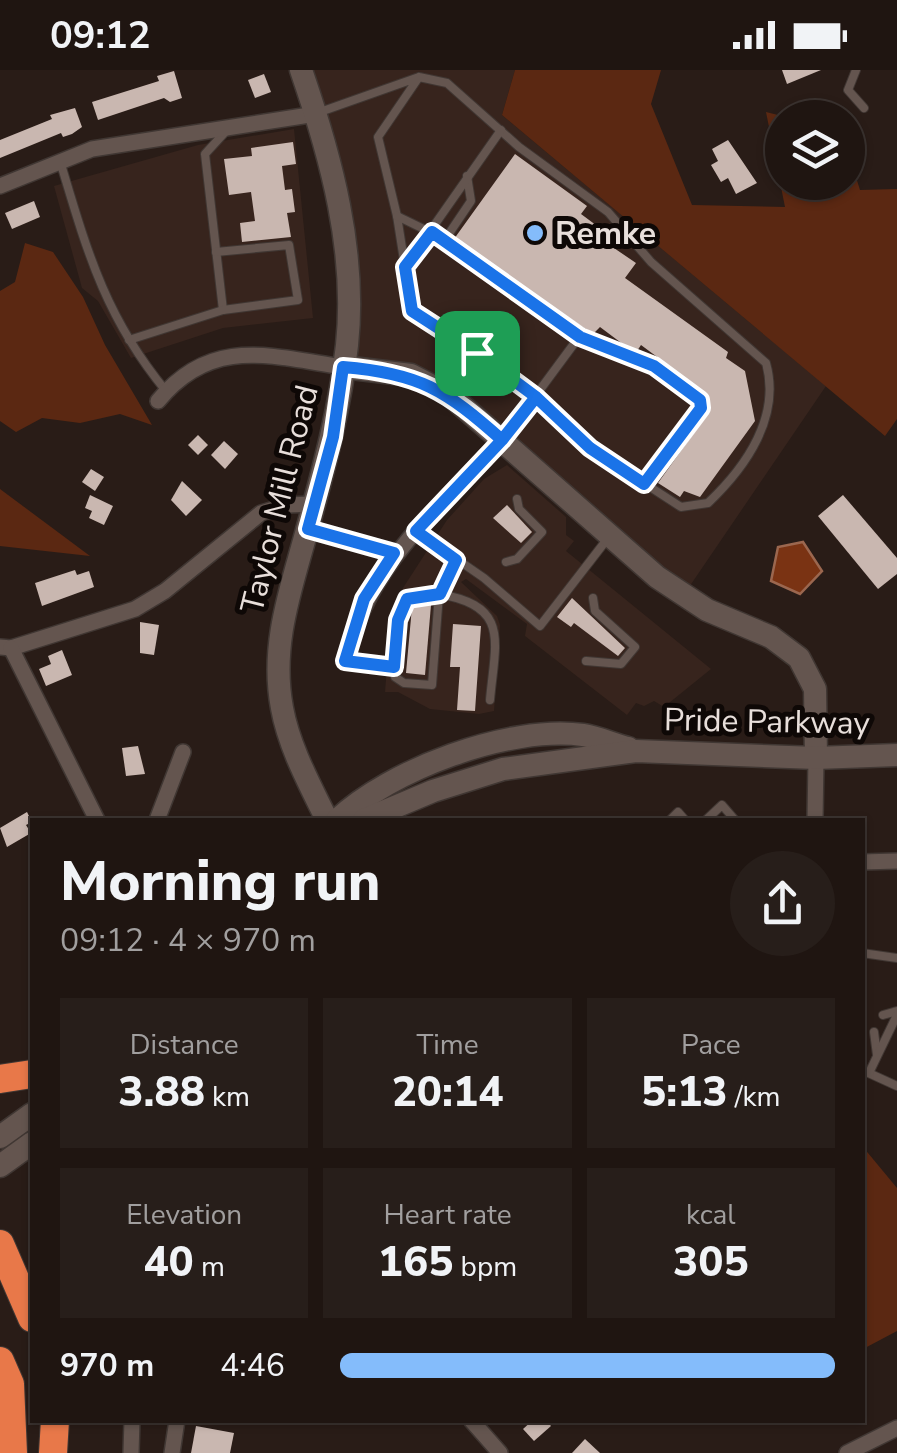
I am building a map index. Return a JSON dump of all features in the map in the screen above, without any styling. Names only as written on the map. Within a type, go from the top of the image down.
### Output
[{"type":"highway","points":[[0,1080],[30,1074]]},
{"type":"highway","points":[[0,1244],[30,1313]]},
{"type":"highway","points":[[0,1361],[10,1384],[13,1453]]},
{"type":"highway","points":[[53,1453],[55,1423]]},
{"type":"street","name":"Taylor Mill Road","points":[[301,70],[316,114],[344,246],[348,312],[333,437],[285,599],[278,669],[282,709],[292,742],[327,818]]},
{"type":"street","points":[[0,186],[60,160],[118,144],[316,114]]},
{"type":"street","points":[[162,396],[185,372],[244,354],[387,370],[432,384],[683,596],[771,636],[799,658],[815,690],[815,818]]},
{"type":"street","points":[[345,661],[364,599],[394,553],[502,440]]},
{"type":"street","points":[[97,818],[6,648],[134,609],[165,591],[262,513],[286,505],[314,504]]},
{"type":"street","name":"Pride Parkway","points":[[339,818],[362,796],[392,780],[494,744],[582,735],[636,751]]},
{"type":"street","name":"Pride Parkway","points":[[369,818],[433,791],[503,769],[636,751],[816,758],[897,755]]},
{"type":"street","points":[[159,818],[183,752]]},
{"type":"street","points":[[865,862],[897,861]]},
{"type":"street","points":[[0,1136],[30,1115]]},
{"type":"street","points":[[0,1166],[30,1144]]},
{"type":"street","points":[[131,1453],[132,1423]]},
{"type":"street","points":[[172,1453],[177,1423]]},
{"type":"street","points":[[474,1423],[500,1453]]},
{"type":"street","points":[[847,1453],[897,1428]]},
{"type":"lane","points":[[856,70],[848,90],[857,100]]},
{"type":"lane","points":[[316,114],[420,76],[447,83],[608,212],[662,274],[766,363],[772,386],[766,424],[714,497],[689,509],[644,484],[590,448],[536,397],[412,311],[397,216],[378,137],[420,76]]},
{"type":"lane","points":[[223,310],[205,169],[208,148],[230,127]]},
{"type":"lane","points":[[405,267],[501,130]]},
{"type":"lane","points":[[60,160],[97,284],[162,396]]},
{"type":"lane","points":[[444,241],[470,201],[467,176]]},
{"type":"lane","points":[[397,216],[432,232],[580,337],[654,366],[700,400],[701,408],[644,484]]},
{"type":"lane","points":[[129,340],[223,310],[298,300],[292,249],[280,244],[216,252]]},
{"type":"lane","points":[[502,440],[580,337]]},
{"type":"lane","points":[[506,562],[517,559],[542,532],[519,509],[517,499]]},
{"type":"lane","points":[[308,529],[394,553]]},
{"type":"lane","points":[[416,531],[540,626],[610,534]]},
{"type":"lane","points":[[456,560],[440,594],[432,685],[404,683],[394,677],[398,620],[407,599],[440,594],[478,604],[492,620],[496,634],[490,700]]},
{"type":"lane","points":[[586,660],[621,664],[635,647],[595,611],[594,598]]},
{"type":"lane","points":[[345,661],[394,667]]},
{"type":"lane","points":[[708,818],[722,805],[733,818]]},
{"type":"lane","points":[[865,953],[897,958]]},
{"type":"lane","points":[[883,1015],[897,1013]]},
{"type":"lane","points":[[897,1013],[866,1071],[897,1086]]},
{"type":"lane","points":[[874,1032],[877,1054]]},
{"type":"shaded area","points":[[301,70],[515,70],[502,115],[826,386],[683,596],[450,395],[343,367],[347,285]]},
{"type":"shaded area","points":[[515,70],[661,70],[651,104],[692,205],[785,207],[784,200],[865,200],[865,190],[897,189],[897,419],[885,436],[502,115]]},
{"type":"shaded area","points":[[294,129],[313,318],[223,328],[131,358],[98,301],[82,288],[54,186],[198,145]]},
{"type":"shaded area","points":[[25,243],[53,252],[83,297],[105,345],[152,425],[120,414],[80,423],[42,418],[16,432],[0,421],[0,291],[15,282]]},
{"type":"shaded area","points":[[507,465],[566,517],[566,535],[574,541],[566,551],[711,669],[664,707],[654,701],[644,706],[636,703],[627,715],[525,636],[527,624],[466,579],[461,582],[497,616],[500,625],[494,711],[479,714],[430,709],[398,692],[385,692],[391,617],[403,588],[447,520],[484,479]]},
{"type":"shaded area","points":[[0,489],[90,556],[0,546]]},
{"type":"shaded area","points":[[803,542],[822,571],[800,594],[771,581],[778,547]]},
{"type":"shaded area","points":[[865,1149],[897,1188],[897,1331],[865,1348]]},
{"type":"building","points":[[782,70],[821,70],[787,84]]},
{"type":"building","points":[[174,71],[182,98],[170,102],[164,98],[98,120],[92,102],[159,81],[157,76]]},
{"type":"building","points":[[264,74],[271,92],[255,98],[248,80]]},
{"type":"building","points":[[75,108],[82,127],[72,134],[63,137],[61,133],[0,158],[0,140],[52,119],[50,115]]},
{"type":"building","points":[[728,140],[757,183],[736,194],[728,178],[721,182],[711,165],[718,161],[712,149]]},
{"type":"building","points":[[293,142],[296,164],[282,166],[285,190],[292,189],[295,212],[287,213],[291,237],[242,242],[240,223],[255,221],[251,192],[229,195],[224,159],[252,156],[251,148]]},
{"type":"building","points":[[515,154],[587,206],[581,214],[616,240],[611,246],[636,263],[625,278],[728,352],[726,358],[745,371],[755,421],[700,497],[684,491],[680,497],[658,483],[709,412],[707,394],[641,345],[637,351],[628,348],[600,327],[593,334],[454,239]]},
{"type":"building","points":[[34,201],[40,217],[12,229],[5,213]]},
{"type":"building","points":[[198,435],[208,445],[198,455],[188,445]]},
{"type":"building","points":[[224,441],[238,454],[225,469],[211,455]]},
{"type":"building","points":[[91,469],[104,477],[95,491],[82,482]]},
{"type":"building","points":[[182,481],[202,500],[186,516],[171,500]]},
{"type":"building","points":[[90,495],[113,506],[104,525],[89,518],[92,511],[85,508]]},
{"type":"building","points":[[843,495],[897,558],[897,574],[878,589],[818,516]]},
{"type":"building","points":[[507,505],[532,532],[521,543],[493,518]]},
{"type":"building","points":[[75,570],[77,575],[89,571],[94,587],[42,606],[35,583]]},
{"type":"building","points":[[572,598],[625,648],[618,656],[574,623],[571,627],[557,617]]},
{"type":"building","points":[[431,605],[425,675],[406,673],[412,607]]},
{"type":"building","points":[[140,622],[159,625],[154,655],[140,653]]},
{"type":"building","points":[[453,624],[481,626],[475,711],[457,710],[460,667],[450,667]]},
{"type":"building","points":[[62,650],[72,675],[46,686],[39,669],[51,664],[48,656]]},
{"type":"building","points":[[138,746],[145,774],[126,776],[122,748]]},
{"type":"building","points":[[27,812],[30,818],[26,825],[30,834],[7,847],[0,828]]},
{"type":"building","points":[[530,1423],[551,1426],[534,1441],[523,1429]]},
{"type":"building","points":[[196,1426],[234,1433],[230,1453],[191,1453]]},
{"type":"building","points":[[585,1439],[600,1453],[572,1453]]},
{"type":"place","name":"Remke","points":[[535,233]]},
{"type":"route","points":[[477,353],[412,311],[405,267],[432,232],[580,337],[619,349],[632,359],[654,366],[700,400],[701,408],[644,484],[590,448],[536,397],[502,440],[432,384],[387,370],[343,367],[333,437],[308,529],[394,553],[364,599],[345,661],[394,667],[398,620],[407,599],[414,594],[440,594],[456,560],[416,531],[502,440],[536,397],[477,353]]}]
